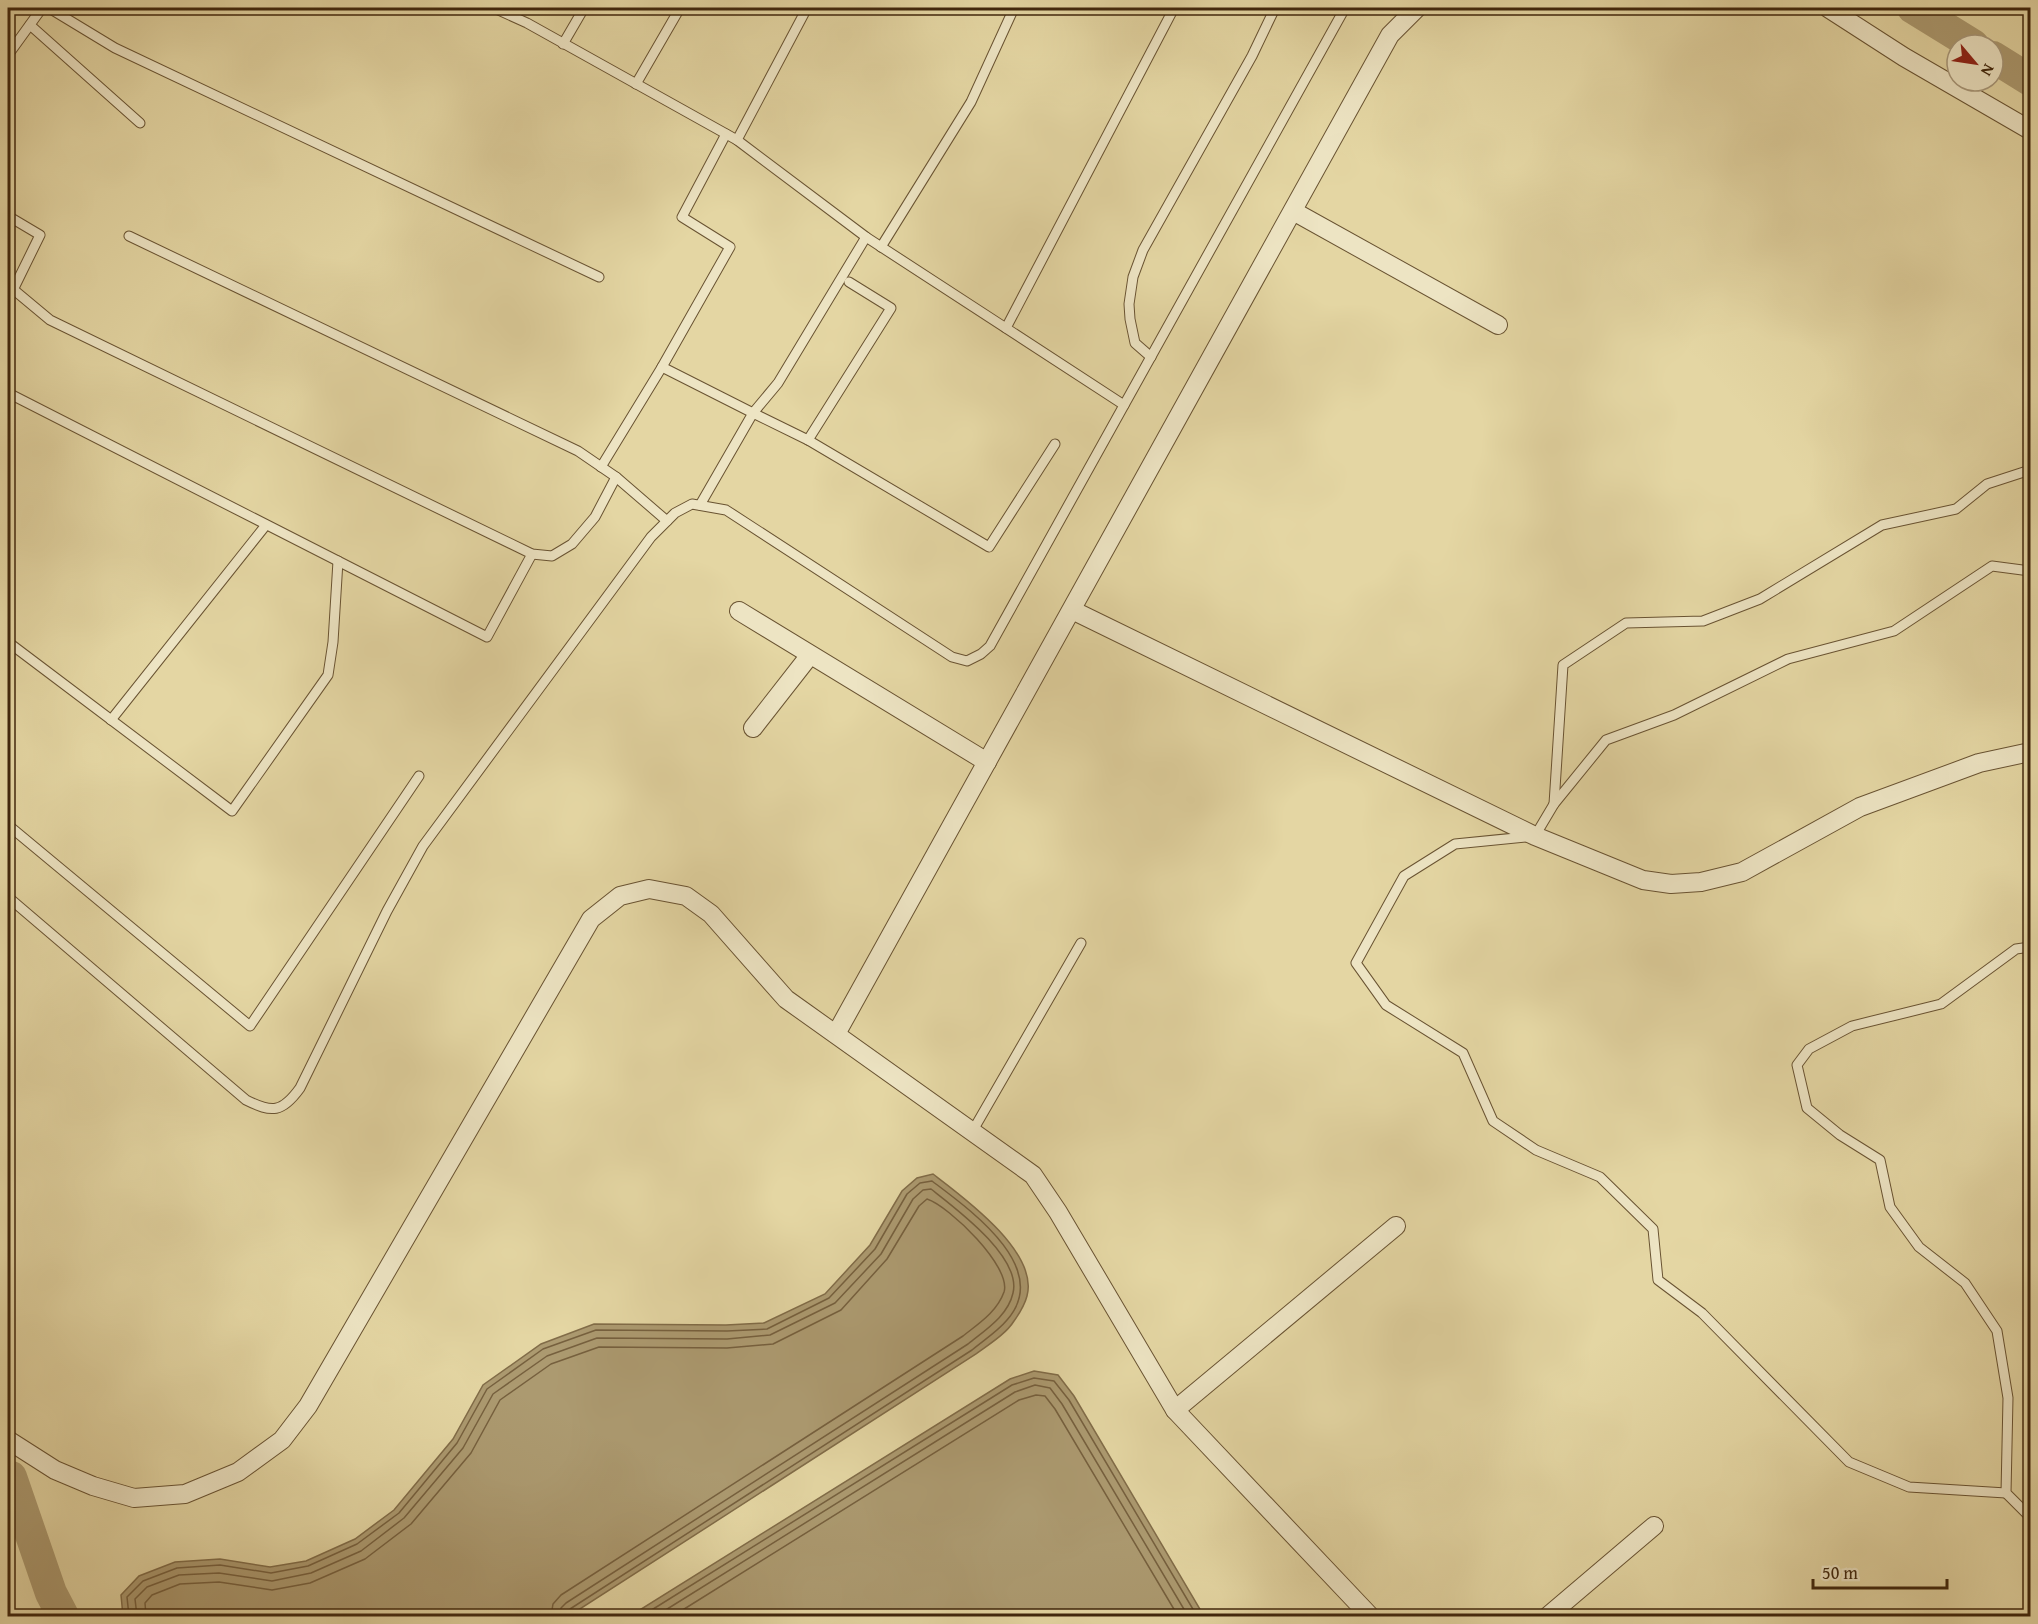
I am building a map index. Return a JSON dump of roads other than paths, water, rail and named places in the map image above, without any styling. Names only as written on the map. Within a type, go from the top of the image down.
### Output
[{"type":"street","points":[[836,1034],[1390,34],[1418,8]]},
{"type":"street","points":[[1828,8],[1904,57],[2031,130]]},
{"type":"street","points":[[1293,211],[1498,324]]},
{"type":"street","points":[[1072,610],[1535,836],[1643,880],[1671,884],[1701,882],[1742,872],[1860,807],[1979,763],[2031,752]]},
{"type":"street","points":[[739,611],[987,762]]},
{"type":"street","points":[[753,728],[810,655]]},
{"type":"street","points":[[8,1440],[55,1470],[93,1486],[134,1498],[185,1494],[238,1472],[282,1440],[308,1406],[591,919],[620,896],[649,889],[686,896],[711,914],[786,999],[1033,1175],[1058,1212],[1175,1410],[1370,1617]]},
{"type":"street","points":[[1175,1410],[1396,1226]]},
{"type":"street","points":[[1548,1617],[1654,1526]]},
{"type":"lane","points":[[8,55],[42,8]]},
{"type":"lane","points":[[49,8],[116,48],[599,277]]},
{"type":"lane","points":[[494,8],[737,140],[866,237],[1124,405]]},
{"type":"lane","points":[[563,44],[584,8]]},
{"type":"lane","points":[[636,84],[680,8]]},
{"type":"lane","points":[[737,140],[807,8]]},
{"type":"lane","points":[[881,247],[971,102],[1014,8]]},
{"type":"lane","points":[[1006,328],[1174,8]]},
{"type":"lane","points":[[1151,357],[1135,343],[1128,304],[1133,277],[1143,250],[1252,56],[1275,8]]},
{"type":"lane","points":[[8,897],[246,1100],[264,1109],[274,1109],[285,1104],[300,1088],[387,911],[423,846],[651,537],[675,513],[692,504],[726,510],[952,657],[967,661],[981,654],[990,646],[1345,8]]},
{"type":"lane","points":[[30,25],[140,123]]},
{"type":"lane","points":[[602,467],[730,247],[682,217],[726,134]]},
{"type":"lane","points":[[8,216],[40,235],[10,287],[51,320],[532,554],[552,556],[572,544],[595,517],[616,477]]},
{"type":"lane","points":[[129,236],[567,446],[616,477],[667,521]]},
{"type":"lane","points":[[700,505],[753,413],[778,383],[866,237]]},
{"type":"lane","points":[[808,440],[891,308],[849,282]]},
{"type":"lane","points":[[662,367],[808,440],[989,547],[1055,444]]},
{"type":"lane","points":[[8,401],[12,395],[488,638],[532,554]]},
{"type":"lane","points":[[1554,804],[1563,665],[1626,623],[1703,621],[1760,599],[1882,525],[1956,509],[1987,484],[2031,470]]},
{"type":"lane","points":[[111,720],[266,525]]},
{"type":"lane","points":[[8,642],[232,811],[328,675],[333,642],[338,561]]},
{"type":"lane","points":[[2031,571],[1992,566],[1894,631],[1788,659],[1674,714],[1606,740],[1554,804],[1535,836],[1455,844],[1404,876],[1356,963],[1386,1005],[1463,1053],[1493,1121],[1536,1150],[1600,1177],[1653,1229],[1658,1280],[1702,1313],[1849,1462],[1909,1487],[2006,1493],[2031,1517]]},
{"type":"lane","points":[[8,825],[250,1026],[419,776]]},
{"type":"lane","points":[[972,1132],[1081,943]]},
{"type":"lane","points":[[2006,1493],[2008,1398],[1997,1331],[1965,1283],[1919,1247],[1890,1207],[1880,1160],[1840,1135],[1807,1108],[1797,1065],[1809,1049],[1852,1026],[1941,1004],[2016,949],[2031,946]]},
{"type":"water","points":[[933,1174],[996,1227],[1022,1262],[1028,1279],[1027,1296],[1011,1326],[976,1354],[569,1616],[123,1616],[121,1595],[139,1576],[175,1562],[220,1559],[270,1567],[306,1561],[355,1539],[394,1510],[453,1439],[483,1385],[541,1344],[594,1324],[764,1323],[825,1294],[870,1245],[902,1191],[917,1178]]},
{"type":"water","points":[[1034,1371],[1058,1375],[1074,1396],[1204,1616],[630,1616],[1010,1379]]},
{"type":"waterway","points":[[1913,8],[1954,33]]},
{"type":"waterway","points":[[2005,64],[2030,80]]},
{"type":"waterway","points":[[8,1476],[11,1477],[51,1593],[63,1616]]}]
